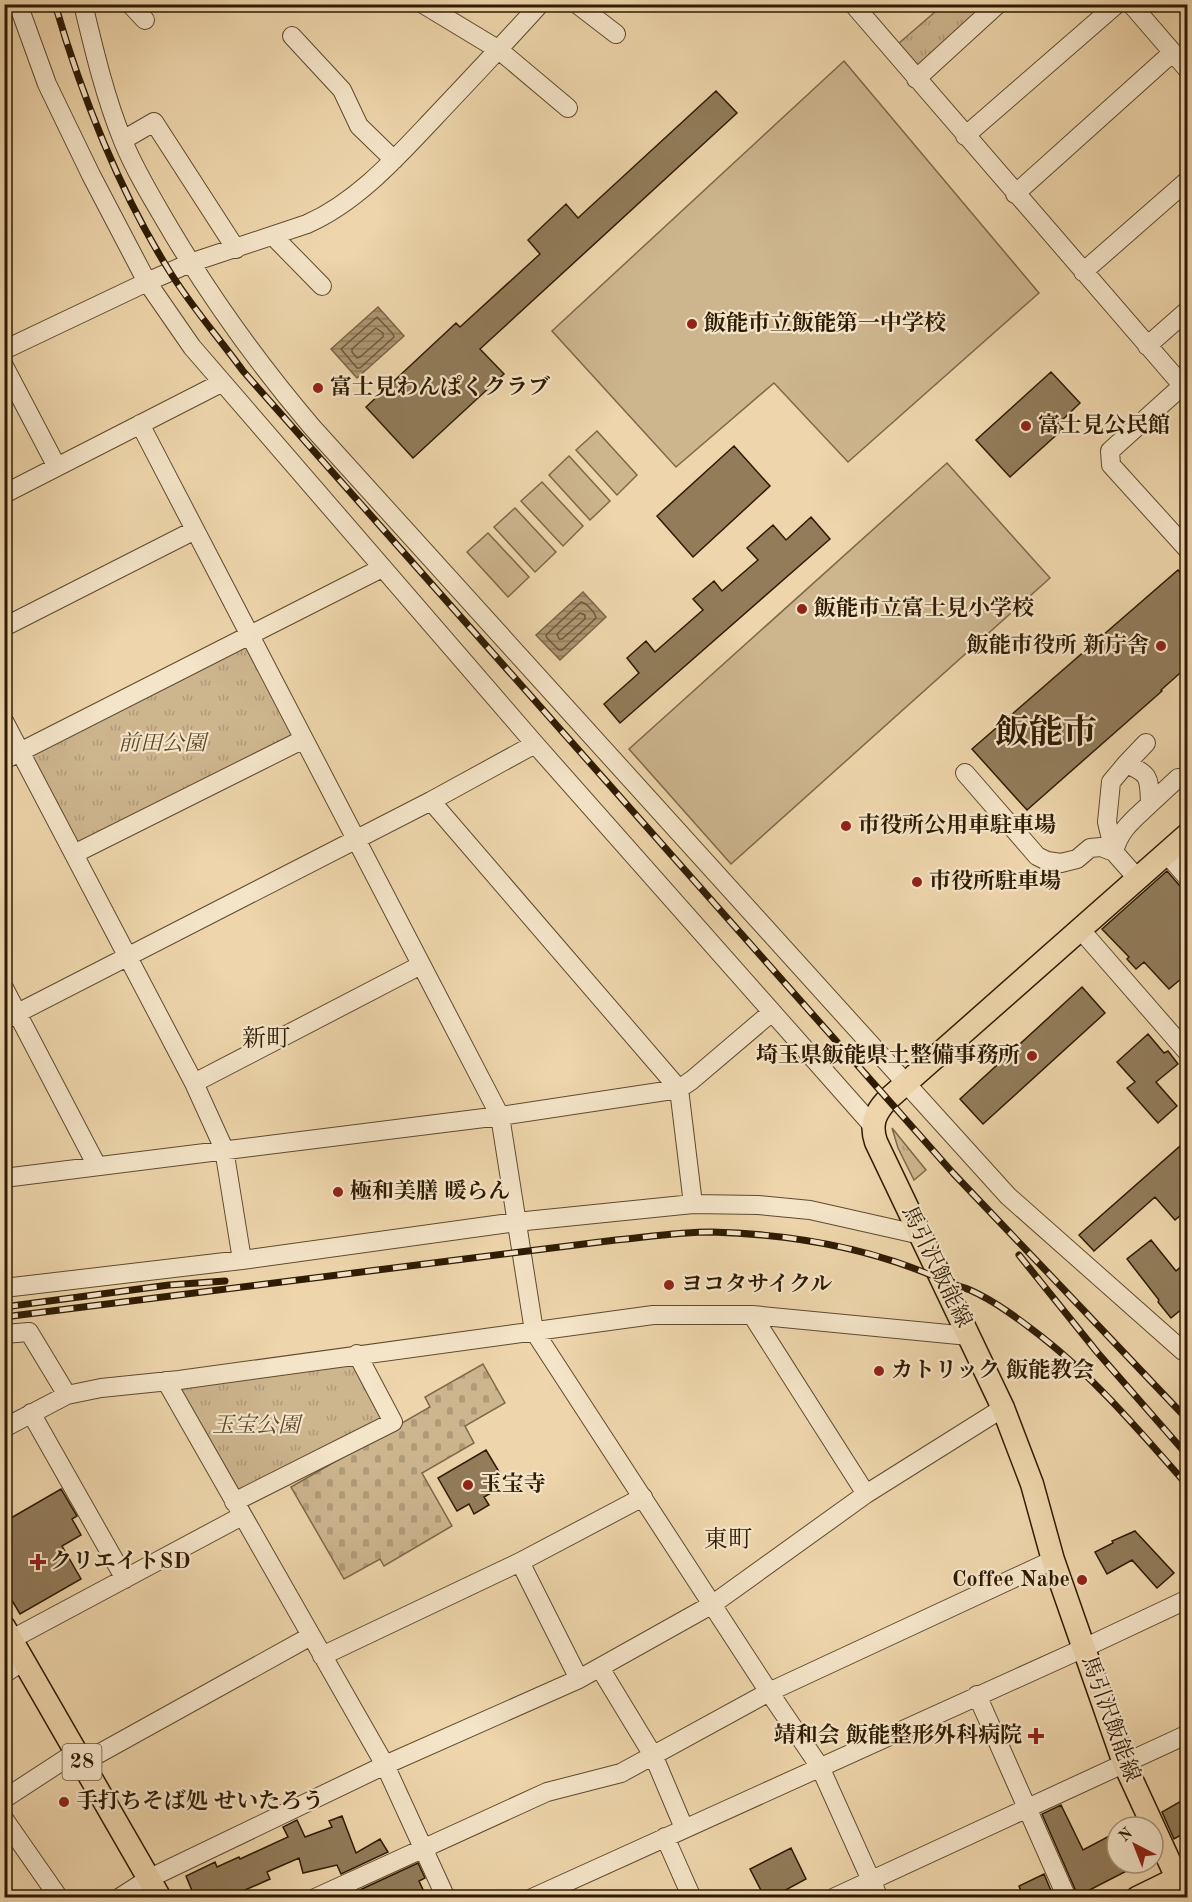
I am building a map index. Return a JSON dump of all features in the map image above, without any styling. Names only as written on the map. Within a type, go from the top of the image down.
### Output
[{"type":"main road","points":[[873,1126],[878,1111],[905,1084],[1188,834]]},
{"type":"main road","name":"馬引沢飯能線","points":[[873,1126],[876,1142],[1002,1408],[1032,1484],[1053,1560],[1124,1762],[1184,1878]]},
{"type":"main road","name":"28","points":[[8,1633],[155,1888]]},
{"type":"main road","points":[[1137,1898],[1184,1878]]},
{"type":"street","points":[[18,4],[46,84],[147,282],[192,346],[221,383],[535,744],[873,1126]]},
{"type":"street","points":[[83,4],[94,48],[123,140],[145,188],[190,263],[270,378],[1008,1196],[1183,1351],[1188,1352]]},
{"type":"street","points":[[130,4],[146,20]]},
{"type":"street","points":[[423,4],[499,50],[568,108]]},
{"type":"street","points":[[577,4],[616,34]]},
{"type":"street","points":[[852,4],[1185,389],[1110,451],[1111,465],[1188,550]]},
{"type":"street","points":[[916,79],[998,4]]},
{"type":"street","points":[[965,136],[1117,4]]},
{"type":"street","points":[[1131,4],[1188,70]]},
{"type":"street","points":[[4,350],[190,263],[236,249],[325,216],[343,204],[393,160],[499,50],[537,5]]},
{"type":"street","points":[[292,36],[342,90],[359,126],[393,160]]},
{"type":"street","points":[[1015,194],[1172,53]]},
{"type":"street","points":[[123,140],[154,122],[236,249]]},
{"type":"street","points":[[1083,272],[1188,180]]},
{"type":"street","points":[[273,236],[322,286]]},
{"type":"street","points":[[1147,346],[1188,310]]},
{"type":"street","points":[[4,366],[57,467]]},
{"type":"street","points":[[4,494],[221,383]]},
{"type":"street","points":[[140,424],[500,1116],[534,1331],[820,1767],[879,1898]]},
{"type":"street","points":[[4,627],[195,530]]},
{"type":"street","points":[[12,755],[382,568]]},
{"type":"street","points":[[4,721],[12,755],[74,854],[194,1083],[224,1149],[242,1260]]},
{"type":"street","points":[[74,854],[304,739]]},
{"type":"street","points":[[1114,852],[1107,822],[1111,782],[1146,743]]},
{"type":"street","points":[[11,1016],[356,840],[535,744]]},
{"type":"street","points":[[1126,764],[1143,771],[1149,780],[1150,804]]},
{"type":"street","points":[[964,773],[1037,856],[1047,861],[1061,863],[1077,859],[1090,848],[1101,847],[1114,852],[1137,878]]},
{"type":"street","points":[[1114,852],[1116,840],[1122,830],[1179,778]]},
{"type":"street","points":[[431,801],[679,1089],[693,1204]]},
{"type":"street","points":[[1166,853],[1188,878]]},
{"type":"street","points":[[1080,929],[1188,1053]]},
{"type":"street","points":[[194,1083],[421,965]]},
{"type":"street","points":[[4,988],[11,1016],[97,1166]]},
{"type":"street","points":[[4,1178],[500,1116],[679,1089],[772,1012]]},
{"type":"street","points":[[4,1288],[242,1260],[516,1222],[693,1204],[758,1204],[810,1209],[921,1235]]},
{"type":"street","points":[[4,1428],[67,1395],[101,1388],[653,1315],[752,1315],[969,1336]]},
{"type":"street","points":[[752,1315],[866,1494]]},
{"type":"street","points":[[4,1334],[30,1332],[67,1395]]},
{"type":"street","points":[[8,1633],[125,1578],[238,1509],[393,1422],[357,1354]]},
{"type":"street","points":[[166,1381],[385,1765],[446,1898]]},
{"type":"street","points":[[119,1898],[155,1888],[385,1765],[600,1668],[713,1604],[866,1494],[1002,1408]]},
{"type":"street","points":[[31,1413],[125,1578]]},
{"type":"street","points":[[322,1656],[520,1562],[644,1497]]},
{"type":"street","points":[[315,1898],[547,1792],[621,1773],[654,1757],[769,1692],[1053,1560]]},
{"type":"street","points":[[520,1562],[579,1679]]},
{"type":"street","points":[[531,1898],[1188,1599]]},
{"type":"street","points":[[4,1799],[79,1757],[311,1636]]},
{"type":"street","points":[[4,1674],[23,1661]]},
{"type":"street","points":[[600,1668],[654,1757],[684,1828]]},
{"type":"street","points":[[977,1695],[1066,1898]]},
{"type":"street","points":[[833,1898],[1188,1734]]},
{"type":"street","points":[[4,1819],[58,1898]]},
{"type":"street","points":[[665,1837],[692,1898]]},
{"type":"green space","points":[[943,5],[987,5],[918,66],[898,44]]},
{"type":"green space","points":[[844,61],[1039,293],[848,462],[774,383],[676,467],[552,331]]},
{"type":"green space","points":[[597,431],[637,475],[617,495],[576,450]]},
{"type":"green space","points":[[569,456],[610,501],[590,520],[549,475]]},
{"type":"green space","points":[[947,463],[1050,578],[731,864],[629,749]]},
{"type":"green space","points":[[542,482],[583,526],[563,546],[521,501]]},
{"type":"green space","points":[[515,508],[556,552],[535,572],[494,527]]},
{"type":"green space","points":[[488,533],[529,577],[508,597],[467,552]]},
{"type":"green space","name":"前田公園","points":[[250,635],[304,739],[74,854],[20,751]]},
{"type":"green space","points":[[892,1128],[926,1170],[914,1180],[898,1148]]},
{"type":"green space","name":"玉宝公園","points":[[357,1354],[393,1422],[234,1502],[172,1392],[179,1380]]},
{"type":"green space","points":[[483,1364],[505,1403],[465,1426],[474,1443],[422,1473],[452,1526],[384,1566],[380,1559],[344,1579],[291,1487],[430,1407],[425,1397]]},
{"type":"water","points":[[378,307],[404,336],[357,378],[331,349]]},
{"type":"water","points":[[583,592],[606,617],[560,660],[536,635]]},
{"type":"building","points":[[716,91],[737,113],[480,349],[504,374],[413,458],[366,407],[456,323],[460,327],[540,254],[528,240],[566,204],[578,218]]},
{"type":"building","name":"富士見公民館","points":[[1051,372],[1080,403],[1058,424],[1063,429],[1010,477],[976,440]]},
{"type":"building","points":[[734,446],[770,486],[693,557],[657,516]]},
{"type":"building","points":[[811,517],[830,539],[620,723],[604,704],[639,673],[627,658],[646,641],[655,652],[703,610],[693,599],[714,581],[722,591],[758,560],[747,548],[773,525],[786,540]]},
{"type":"building","points":[[1178,570],[1188,580],[1188,666],[1027,810],[972,749]]},
{"type":"building","points":[[1167,871],[1180,886],[1188,889],[1188,973],[1169,989],[1144,962],[1136,969],[1127,959],[1129,957],[1102,929]]},
{"type":"building","name":"埼玉県飯能県土整備事務所","points":[[1082,987],[1105,1013],[983,1124],[960,1099]]},
{"type":"building","points":[[1148,1034],[1164,1053],[1168,1051],[1178,1064],[1156,1082],[1177,1106],[1158,1123],[1127,1088],[1135,1082],[1117,1062]]},
{"type":"building","points":[[1187,1140],[1188,1209],[1175,1220],[1155,1197],[1094,1251],[1079,1235]]},
{"type":"building","points":[[1151,1240],[1176,1271],[1188,1260],[1188,1304],[1171,1318],[1127,1259]]},
{"type":"building","name":"玉宝寺","points":[[486,1450],[501,1475],[491,1481],[496,1490],[484,1497],[489,1505],[474,1514],[469,1504],[457,1511],[438,1478]]},
{"type":"building","name":"クリエイトSD","points":[[61,1489],[77,1516],[72,1519],[81,1535],[62,1546],[81,1579],[20,1614],[4,1587],[4,1522]]},
{"type":"building","points":[[1135,1531],[1174,1573],[1157,1588],[1132,1560],[1107,1574],[1095,1552],[1113,1543],[1112,1541]]},
{"type":"building","points":[[1188,1797],[1188,1831],[1174,1839],[1162,1812]]},
{"type":"building","points":[[1061,1805],[1083,1850],[1105,1838],[1105,1875],[1119,1875],[1078,1896],[1042,1814]]},
{"type":"building","points":[[342,1816],[356,1853],[380,1839],[388,1852],[341,1874],[337,1865],[303,1873],[299,1858],[267,1872],[270,1879],[227,1898],[195,1898],[186,1876],[215,1862],[217,1867],[239,1857],[240,1859],[288,1837],[283,1827],[297,1820],[305,1837],[332,1827],[329,1821]]},
{"type":"building","points":[[791,1848],[806,1879],[771,1898],[765,1898],[750,1869]]},
{"type":"building","points":[[418,1863],[425,1878],[419,1881],[427,1898],[350,1898],[349,1895]]},
{"type":"building","points":[[1044,1874],[1054,1898],[1024,1898],[1019,1886]]},
{"type":"railway","points":[[55,4],[77,73],[118,176],[178,285],[243,371],[953,1173],[1188,1420]]},
{"type":"railway","points":[[4,1317],[664,1235],[711,1232],[799,1239],[885,1258],[970,1290],[998,1305],[1042,1337],[1082,1371],[1188,1486]]},
{"type":"railway","points":[[1019,1255],[1097,1352],[1188,1456]]},
{"type":"railway","points":[[4,1307],[169,1285],[225,1281]]},
{"type":"place","name":"飯能市立飯能第一中学校","points":[[692,324]]},
{"type":"place","name":"富士見わんぱくクラブ","points":[[318,388]]},
{"type":"place","name":"富士見公民館","points":[[1026,426]]},
{"type":"place","name":"飯能市立富士見小学校","points":[[802,609]]},
{"type":"place","name":"飯能市役所 新庁舎","points":[[1161,646]]},
{"type":"place","name":"市役所公用車駐車場","points":[[846,826]]},
{"type":"place","name":"市役所駐車場","points":[[917,882]]},
{"type":"place","name":"埼玉県飯能県土整備事務所","points":[[1032,1056]]},
{"type":"place","name":"極和美膳 暖らん","points":[[338,1192]]},
{"type":"place","name":"ヨコタサイクル","points":[[669,1285]]},
{"type":"place","name":"カトリック 飯能教会","points":[[879,1371]]},
{"type":"place","name":"玉宝寺","points":[[468,1485]]},
{"type":"place","name":"クリエイトSD","points":[[38,1562]]},
{"type":"place","name":"Coffee Nabe","points":[[1082,1580]]},
{"type":"place","name":"靖和会 飯能整形外科病院","points":[[1036,1736]]},
{"type":"place","name":"手打ちそば処 せいたろう","points":[[64,1802]]},
{"type":"district","name":"飯能市","points":[[1046,734]]},
{"type":"district","name":"新町","points":[[266,1040]]},
{"type":"district","name":"東町","points":[[728,1541]]}]
